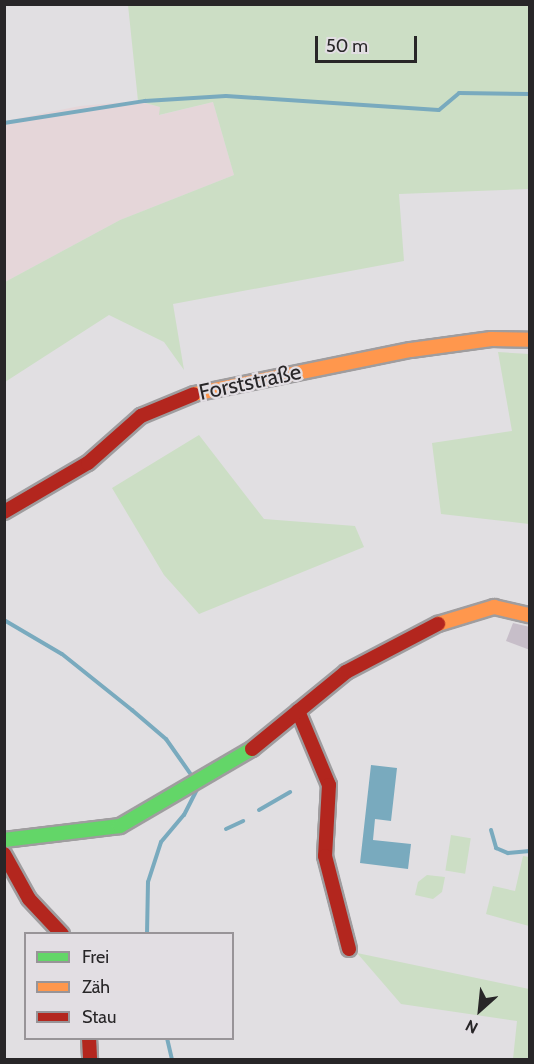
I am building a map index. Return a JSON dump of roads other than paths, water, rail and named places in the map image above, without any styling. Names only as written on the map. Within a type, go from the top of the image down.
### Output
[{"type":"street","name":"Forststraße","points":[[4,512],[88,463],[141,416],[179,397],[411,350],[491,339],[530,340]]},
{"type":"street","points":[[4,840],[120,826],[265,742],[298,711],[346,672],[436,625],[494,607],[530,615]]},
{"type":"street","points":[[298,711],[328,785],[330,822],[325,856],[349,949]]},
{"type":"street","points":[[4,854],[29,899],[61,932]]},
{"type":"street","points":[[89,1040],[90,1059]]},
{"type":"water","points":[[371,765],[397,768],[391,821],[375,819],[373,840],[411,844],[408,869],[360,863]]},
{"type":"waterway","points":[[4,123],[145,101],[226,96],[439,110],[459,93],[530,94]]},
{"type":"waterway","points":[[4,620],[62,654],[132,710],[166,739],[192,776]]},
{"type":"waterway","points":[[147,932],[148,882],[161,842],[184,815],[198,788]]},
{"type":"waterway","points":[[259,810],[290,792]]},
{"type":"waterway","points":[[226,829],[243,821]]},
{"type":"waterway","points":[[491,830],[496,848],[508,853],[530,851]]},
{"type":"waterway","points":[[167,1040],[172,1060]]}]
